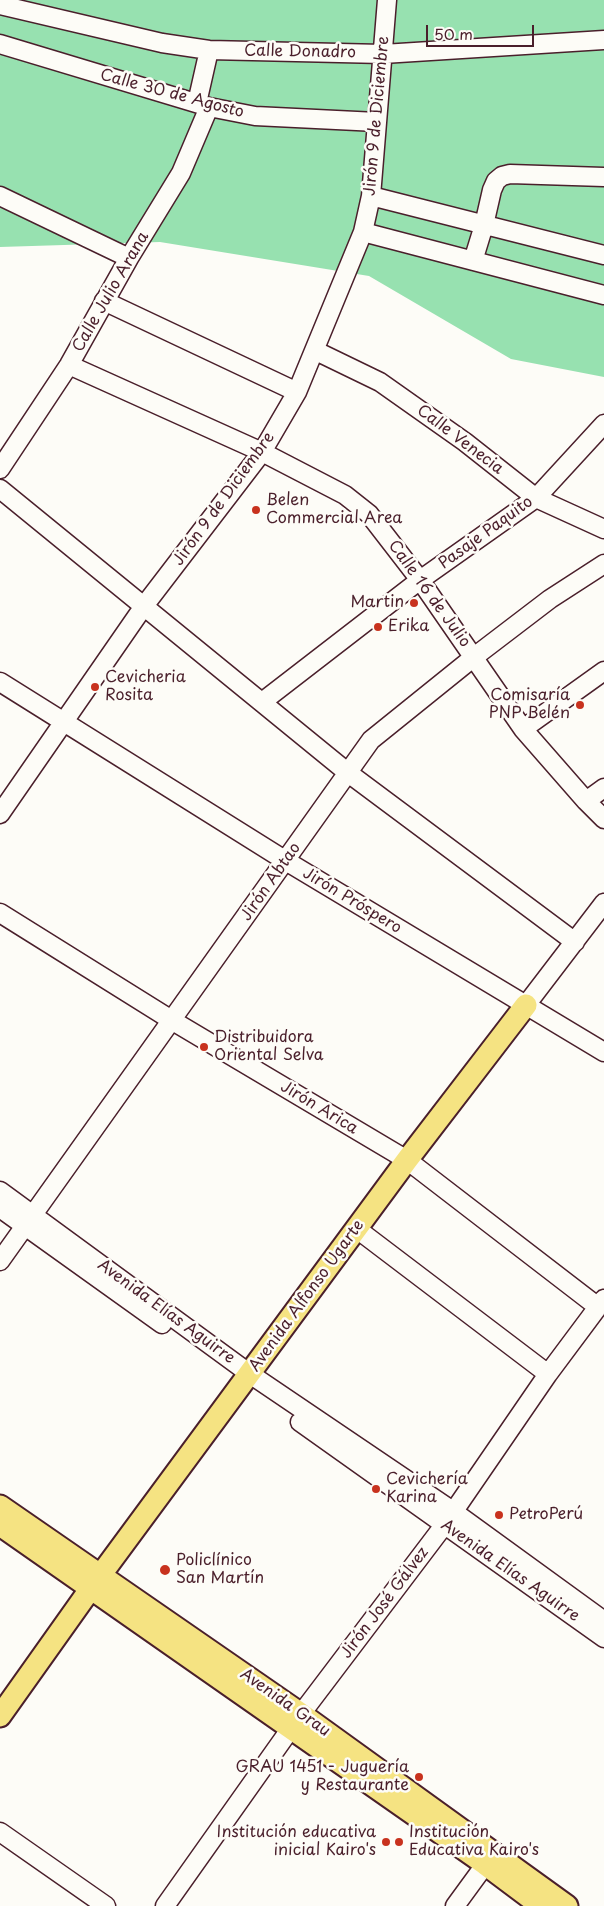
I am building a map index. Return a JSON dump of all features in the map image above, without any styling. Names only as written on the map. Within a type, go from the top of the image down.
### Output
[{"type":"main road","name":"Avenida Alfonso Ugarte","points":[[0,1716],[95,1582],[407,1160],[526,1005]]},
{"type":"main road","name":"Avenida Grau","points":[[0,1506],[95,1582],[489,1858],[566,1906]]},
{"type":"main road","name":"Avenida Grau","points":[[0,1525],[95,1582]]},
{"type":"main road","name":"Avenida Alfonso Ugarte","points":[[0,1695],[61,1610],[95,1582]]},
{"type":"main road","name":"Avenida Grau","points":[[489,1858],[540,1906]]},
{"type":"street","name":"Jirón 9 de Diciembre","points":[[0,814],[144,606],[262,452],[297,392],[316,351],[364,232],[371,196],[387,0]]},
{"type":"street","name":"Calle Donadro","points":[[0,5],[162,43],[209,50],[383,54],[604,40]]},
{"type":"street","name":"Calle 30 de Agosto","points":[[0,44],[203,105],[255,116],[377,122]]},
{"type":"street","name":"Calle Julio Arana","points":[[0,469],[69,365],[104,301],[181,172],[203,105],[209,50]]},
{"type":"street","points":[[473,261],[492,190],[496,181],[502,176],[510,174],[604,177]]},
{"type":"street","points":[[0,196],[129,258]]},
{"type":"street","points":[[371,196],[604,255]]},
{"type":"street","points":[[364,232],[604,296]]},
{"type":"street","points":[[104,301],[297,392]]},
{"type":"street","name":"Calle Venecia","points":[[316,351],[380,382],[466,442],[536,498],[604,529]]},
{"type":"street","name":"Calle 16 de Julio","points":[[69,365],[262,452],[345,495],[369,514],[420,580],[523,729],[586,802],[604,819]]},
{"type":"street","name":"Pasaje Paquito","points":[[262,702],[420,580],[536,498],[601,433]]},
{"type":"street","points":[[0,489],[348,772],[575,942]]},
{"type":"street","name":"Jirón Abtao","points":[[0,1261],[372,740],[474,657],[550,599],[604,564]]},
{"type":"street","points":[[523,729],[604,671]]},
{"type":"street","name":"Jirón Próspero","points":[[0,682],[286,861],[604,1052]]},
{"type":"street","points":[[586,802],[604,788]]},
{"type":"street","points":[[526,1005],[604,903]]},
{"type":"street","name":"Jirón Arica","points":[[0,913],[172,1021],[407,1160],[601,1303]]},
{"type":"street","name":"Avenida Elías Aguirre","points":[[0,1191],[28,1220],[247,1378],[449,1518],[604,1621]]},
{"type":"street","name":"Avenida Elías Aguirre","points":[[0,1208],[28,1220]]},
{"type":"street","points":[[357,1229],[548,1374]]},
{"type":"street","name":"Jirón José Gálvez","points":[[165,1906],[296,1722],[449,1518],[548,1374],[601,1303]]},
{"type":"street","name":"Avenida Elías Aguirre","points":[[449,1518],[604,1638]]},
{"type":"street","points":[[0,1832],[106,1906]]},
{"type":"street","points":[[455,1906],[489,1858]]},
{"type":"green space","points":[[0,0],[604,0],[604,377],[511,359],[369,276],[160,242],[0,247]]},
{"type":"place","name":"Belen Commercial Area","points":[[256,510]]},
{"type":"place","name":"Martin","points":[[414,603]]},
{"type":"place","name":"Erika","points":[[378,627]]},
{"type":"place","name":"Cevicheria Rosita","points":[[95,687]]},
{"type":"place","name":"Comisaría PNP Belén","points":[[580,705]]},
{"type":"place","name":"Distribuidora Oriental Selva","points":[[204,1047]]},
{"type":"place","name":"Cevichería Karina","points":[[376,1489]]},
{"type":"place","name":"PetroPerú","points":[[499,1515]]},
{"type":"place","name":"Policlínico San Martín","points":[[165,1570]]},
{"type":"place","name":"GRAU 1451 - Juguería y Restaurante","points":[[419,1777]]},
{"type":"place","name":"Institución educativa inicial Kairo's","points":[[386,1842]]},
{"type":"place","name":"Institución Educativa Kairo's","points":[[399,1842]]}]
